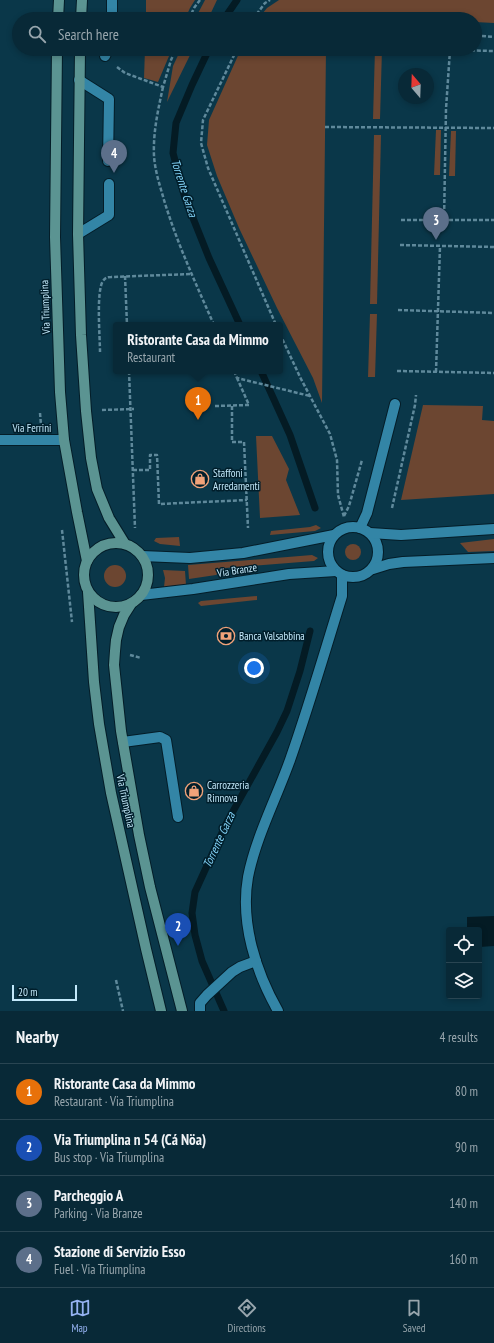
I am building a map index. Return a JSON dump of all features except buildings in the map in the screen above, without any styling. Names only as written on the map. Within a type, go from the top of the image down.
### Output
[{"type":"main road","points":[[58,12],[59,0]]},
{"type":"main road","points":[[81,12],[82,0]]},
{"type":"main road","name":"Via Triumplina","points":[[57,56],[55,237],[59,385],[64,440],[76,512],[87,561],[84,569],[84,585],[94,600],[102,605],[112,608],[131,604],[142,595]]},
{"type":"main road","points":[[80,56],[78,234],[81,335],[86,411],[94,474],[100,496],[109,518],[125,544]]},
{"type":"main road","points":[[87,561],[94,551],[100,547],[112,543],[125,544],[132,547],[146,562],[148,583],[142,595]]},
{"type":"main road","name":"Via Triumplina","points":[[88,592],[94,682],[99,724],[111,794],[161,1011]]},
{"type":"main road","name":"Via Triumplina","points":[[131,604],[119,627],[116,640],[114,666],[123,742],[136,820],[150,887],[182,1011]]},
{"type":"street","points":[[112,0],[112,12]]},
{"type":"street","points":[[79,80],[109,99],[108,161]]},
{"type":"street","points":[[78,234],[109,215],[109,184]]},
{"type":"street","points":[[395,404],[367,513],[360,528],[370,533],[401,535],[494,529]]},
{"type":"street","name":"Via Ferrini","points":[[0,440],[64,440]]},
{"type":"street","name":"Via Branze","points":[[142,556],[190,558],[243,554],[334,535],[343,528],[354,526],[360,528]]},
{"type":"street","points":[[370,533],[377,544],[378,550],[378,557],[372,569]]},
{"type":"street","points":[[278,1011],[263,982],[256,961],[247,920],[246,899],[248,878],[260,838],[290,760],[342,596],[339,573],[332,566],[328,554],[328,547],[334,535]]},
{"type":"street","name":"Via Branze","points":[[142,595],[193,589],[289,574],[339,573],[355,577],[368,573],[372,569],[403,562],[494,558]]},
{"type":"street","points":[[123,742],[160,736],[166,740],[178,817]]},
{"type":"street","points":[[200,1011],[200,1003],[207,994],[232,972],[240,967],[256,961]]},
{"type":"path","points":[[192,12],[200,0]]},
{"type":"path","points":[[258,12],[265,3],[270,0]]},
{"type":"path","points":[[482,36],[494,37]]},
{"type":"path","points":[[482,51],[494,51]]},
{"type":"path","points":[[110,56],[125,73],[163,86]]},
{"type":"path","points":[[173,56],[163,86],[154,126],[154,157],[158,180],[168,213],[191,274],[213,322]]},
{"type":"path","points":[[234,56],[203,120],[201,143],[208,168],[275,322]]},
{"type":"path","points":[[444,220],[450,56]]},
{"type":"path","points":[[325,126],[494,128]]},
{"type":"path","points":[[401,220],[494,220]]},
{"type":"path","points":[[400,245],[494,247]]},
{"type":"path","points":[[436,372],[440,246]]},
{"type":"path","points":[[100,357],[99,291],[103,280],[106,277],[191,274]]},
{"type":"path","points":[[125,276],[127,322]]},
{"type":"path","points":[[398,310],[494,313]]},
{"type":"path","points":[[283,340],[330,434],[337,460],[338,495],[344,518],[364,455]]},
{"type":"path","points":[[397,371],[494,373]]},
{"type":"path","points":[[129,374],[132,409],[135,529],[132,526]]},
{"type":"path","points":[[215,406],[249,405],[235,374]]},
{"type":"path","points":[[237,378],[310,396]]},
{"type":"path","points":[[392,508],[415,405],[416,394]]},
{"type":"path","points":[[101,403],[101,410],[132,409]]},
{"type":"path","points":[[232,406],[232,442],[244,442],[248,528]]},
{"type":"path","points":[[133,470],[150,470],[150,455],[157,455],[159,504],[246,500]]},
{"type":"path","points":[[62,523],[73,629]]},
{"type":"path","points":[[116,980],[123,1011]]},
{"type":"shaded area","points":[[146,0],[195,0],[188,12],[146,12]]},
{"type":"shaded area","points":[[205,0],[217,0],[211,12],[199,12]]},
{"type":"shaded area","points":[[279,0],[494,0],[494,23],[482,22],[482,12],[264,12]]},
{"type":"shaded area","points":[[145,56],[169,56],[158,82],[144,78]]},
{"type":"shaded area","points":[[178,56],[190,56],[167,102],[173,66]]},
{"type":"shaded area","points":[[238,56],[326,56],[322,403],[313,378],[277,308],[239,228],[217,176],[207,145],[209,120]]},
{"type":"shaded area","points":[[375,56],[382,56],[380,119],[373,119]]},
{"type":"shaded area","points":[[436,130],[441,130],[440,175],[434,175]]},
{"type":"shaded area","points":[[451,131],[456,131],[455,176],[449,176]]},
{"type":"shaded area","points":[[374,135],[381,135],[377,304],[370,304]]},
{"type":"shaded area","points":[[370,314],[377,314],[375,377],[368,377]]},
{"type":"shaded area","points":[[423,405],[483,406],[482,420],[494,421],[494,494],[401,500]]},
{"type":"shaded area","points":[[256,436],[272,436],[289,469],[286,480],[300,515],[260,518]]},
{"type":"shaded area","points":[[316,525],[321,528],[315,531],[270,535],[271,531]]},
{"type":"shaded area","points":[[179,537],[180,546],[160,544],[154,541],[156,538]]},
{"type":"shaded area","points":[[494,539],[494,551],[468,552],[460,543]]},
{"type":"shaded area","points":[[353,544],[359,546],[361,552],[359,558],[353,560],[347,558],[345,552],[347,546]]},
{"type":"shaded area","points":[[312,555],[318,558],[314,561],[225,568],[216,575],[189,579],[188,565]]},
{"type":"shaded area","points":[[111,565],[119,565],[126,572],[126,580],[119,587],[111,587],[104,580],[104,572]]},
{"type":"shaded area","points":[[163,570],[185,571],[186,585],[164,587],[165,578]]},
{"type":"shaded area","points":[[257,596],[257,600],[201,606],[198,603],[201,601]]},
{"type":"water","points":[[494,916],[494,946],[482,947],[482,927],[467,927],[467,917]]},
{"type":"waterway","name":"Torrente Garza","points":[[229,12],[237,0]]},
{"type":"waterway","name":"Torrente Garza","points":[[206,56],[176,123],[173,153],[185,198],[209,258],[239,322]]},
{"type":"waterway","name":"Torrente Garza","points":[[262,374],[290,435],[315,508]]},
{"type":"waterway","name":"Torrente Garza","points":[[224,1011],[202,961],[195,935],[192,913],[195,892],[226,824],[287,711],[300,671],[310,631]]},
{"type":"place","name":"Stazione di Servizio Esso","points":[[114,173]]},
{"type":"place","name":"Parcheggio A","points":[[436,240]]},
{"type":"place","name":"Ristorante Casa da Mimmo","points":[[198,420]]},
{"type":"place","name":"Staffoni Arredamenti","points":[[200,479]]},
{"type":"place","name":"Banca Valsabbina","points":[[226,636]]},
{"type":"place","name":"Carrozzeria Rinnova","points":[[194,791]]},
{"type":"place","name":"Via Triumplina n 54 (Cá Nöa)","points":[[178,946]]}]
